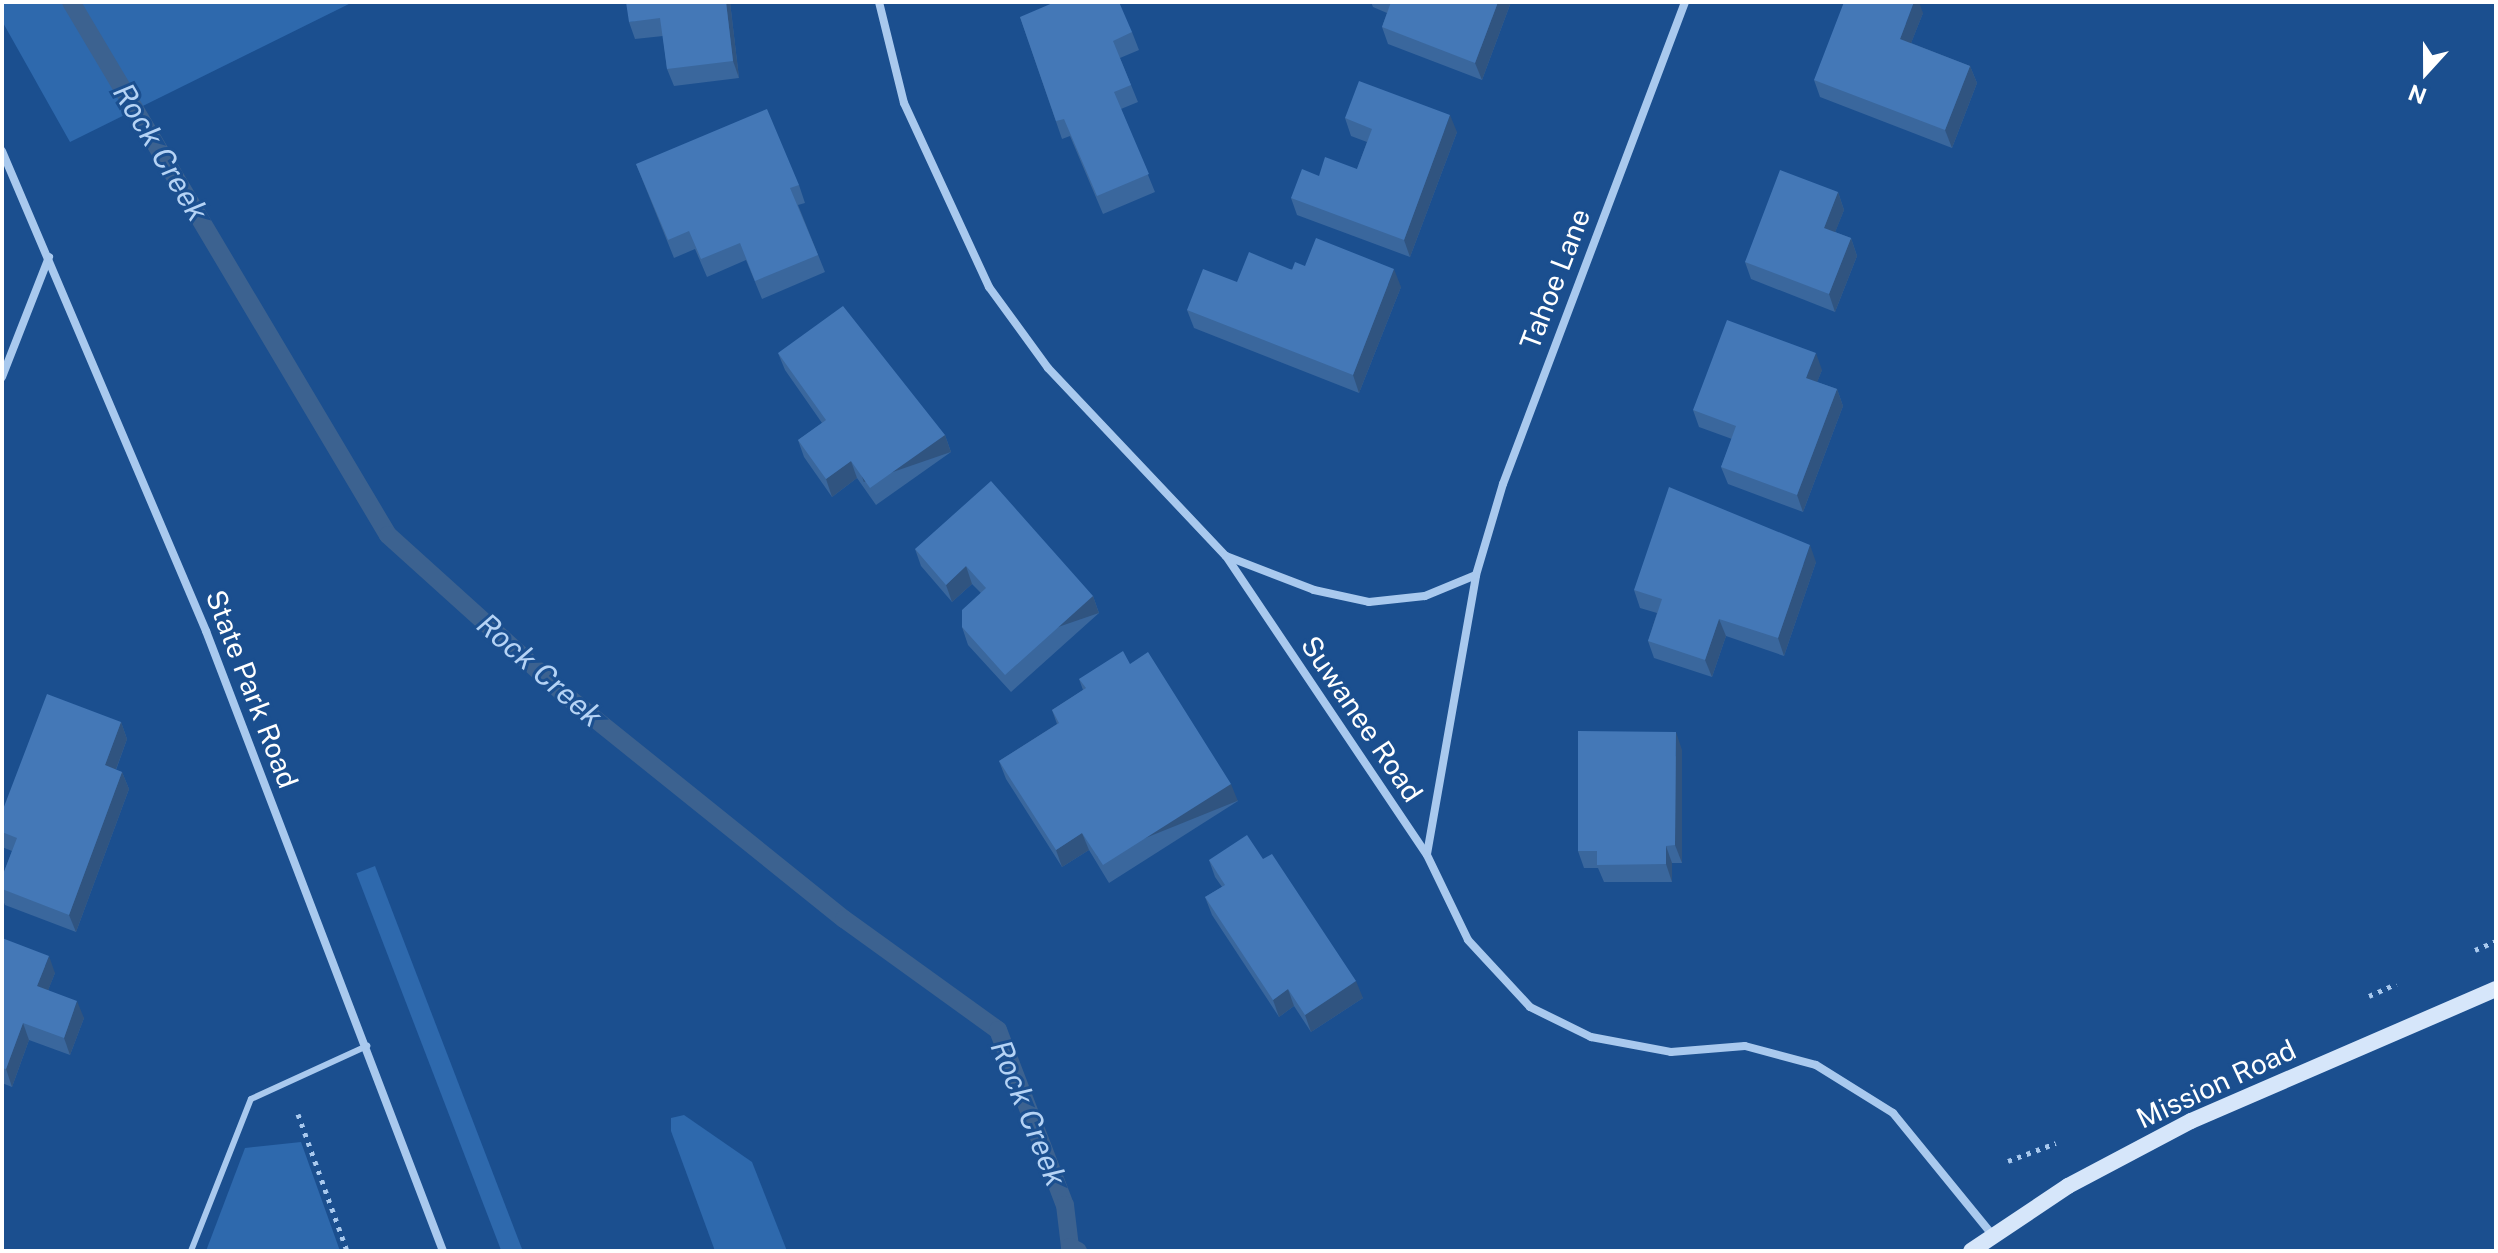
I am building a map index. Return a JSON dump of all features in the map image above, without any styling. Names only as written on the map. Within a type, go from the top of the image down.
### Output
[{"type":"main road","name":"Mission Road","points":[[1971,1251],[1991,1233],[2191,1121],[2496,989]]},
{"type":"street","name":"Suwanee Road","points":[[879,2],[904,103],[989,287],[1048,368],[1226,556],[1427,855],[1468,940],[1530,1007],[1591,1037],[1671,1052],[1745,1046],[1816,1065],[1893,1113],[1991,1233]]},
{"type":"street","name":"Tahoe Lane","points":[[1427,855],[1476,575],[1532,400],[1685,2]]},
{"type":"street","name":"State Park Road","points":[[2,151],[206,631],[443,1251]]},
{"type":"street","points":[[2,377],[49,257]]},
{"type":"street","points":[[1226,556],[1314,590],[1369,602],[1425,596],[1476,575]]},
{"type":"lane","points":[[191,1251],[251,1099],[285,1080],[367,1046]]},
{"type":"path","points":[[285,1080],[347,1251]]},
{"type":"shaded area","points":[[2,2],[353,2],[70,142],[2,21]]},
{"type":"shaded area","points":[[375,866],[522,1250],[501,1251],[356,873]]},
{"type":"shaded area","points":[[684,1115],[752,1162],[787,1251],[715,1251],[671,1131],[671,1118]]},
{"type":"shaded area","points":[[301,1142],[340,1251],[206,1251],[245,1148]]},
{"type":"building","points":[[626,2],[726,2],[733,61],[667,69],[660,18],[629,22]]},
{"type":"building","points":[[1055,2],[1119,2],[1132,32],[1113,41],[1131,85],[1114,92],[1149,174],[1097,196],[1064,119],[1056,121],[1020,17]]},
{"type":"building","points":[[1391,2],[1498,2],[1475,63],[1382,27]]},
{"type":"building","points":[[1844,2],[1914,2],[1900,39],[1970,66],[1945,130],[1814,80]]},
{"type":"building","points":[[1359,81],[1450,115],[1404,240],[1291,198],[1302,169],[1319,176],[1325,157],[1357,169],[1372,129],[1345,118]]},
{"type":"building","points":[[767,109],[799,185],[790,188],[818,255],[755,281],[740,243],[701,259],[689,231],[668,240],[636,164]]},
{"type":"building","points":[[1780,170],[1838,192],[1824,228],[1851,238],[1829,294],[1745,262]]},
{"type":"building","points":[[1316,238],[1394,269],[1353,375],[1187,310],[1203,269],[1237,282],[1249,252],[1292,270],[1295,262],[1305,266]]},
{"type":"building","points":[[843,306],[945,435],[870,488],[851,461],[826,479],[798,440],[826,420],[778,353]]},
{"type":"building","points":[[1727,320],[1816,353],[1806,378],[1837,389],[1797,495],[1721,467],[1736,426],[1693,410]]},
{"type":"building","points":[[991,481],[1093,596],[1005,675],[962,627],[962,610],[986,588],[966,566],[946,585],[915,549]]},
{"type":"building","points":[[1669,487],[1810,545],[1778,638],[1719,619],[1705,660],[1648,641],[1662,599],[1634,590]]},
{"type":"building","points":[[1123,651],[1130,664],[1148,652],[1231,784],[1103,865],[1082,833],[1056,850],[999,761],[1059,723],[1052,710],[1086,688],[1079,679]]},
{"type":"building","points":[[47,694],[121,722],[105,765],[122,772],[69,915],[2,889],[2,877],[17,838],[2,832],[2,812]]},
{"type":"building","points":[[1578,731],[1676,732],[1675,845],[1666,846],[1666,864],[1597,865],[1597,851],[1578,851]]},
{"type":"building","points":[[1247,835],[1263,859],[1272,854],[1356,981],[1305,1015],[1288,989],[1273,1000],[1205,897],[1225,885],[1209,860]]},
{"type":"building","points":[[2,938],[49,956],[37,986],[77,1001],[64,1038],[23,1023],[6,1069],[2,1068]]},
{"type":"waterway","name":"Rock Creek","points":[[71,2],[388,535],[564,694],[844,919],[998,1030],[1065,1205],[1070,1247],[1078,1251]]}]
